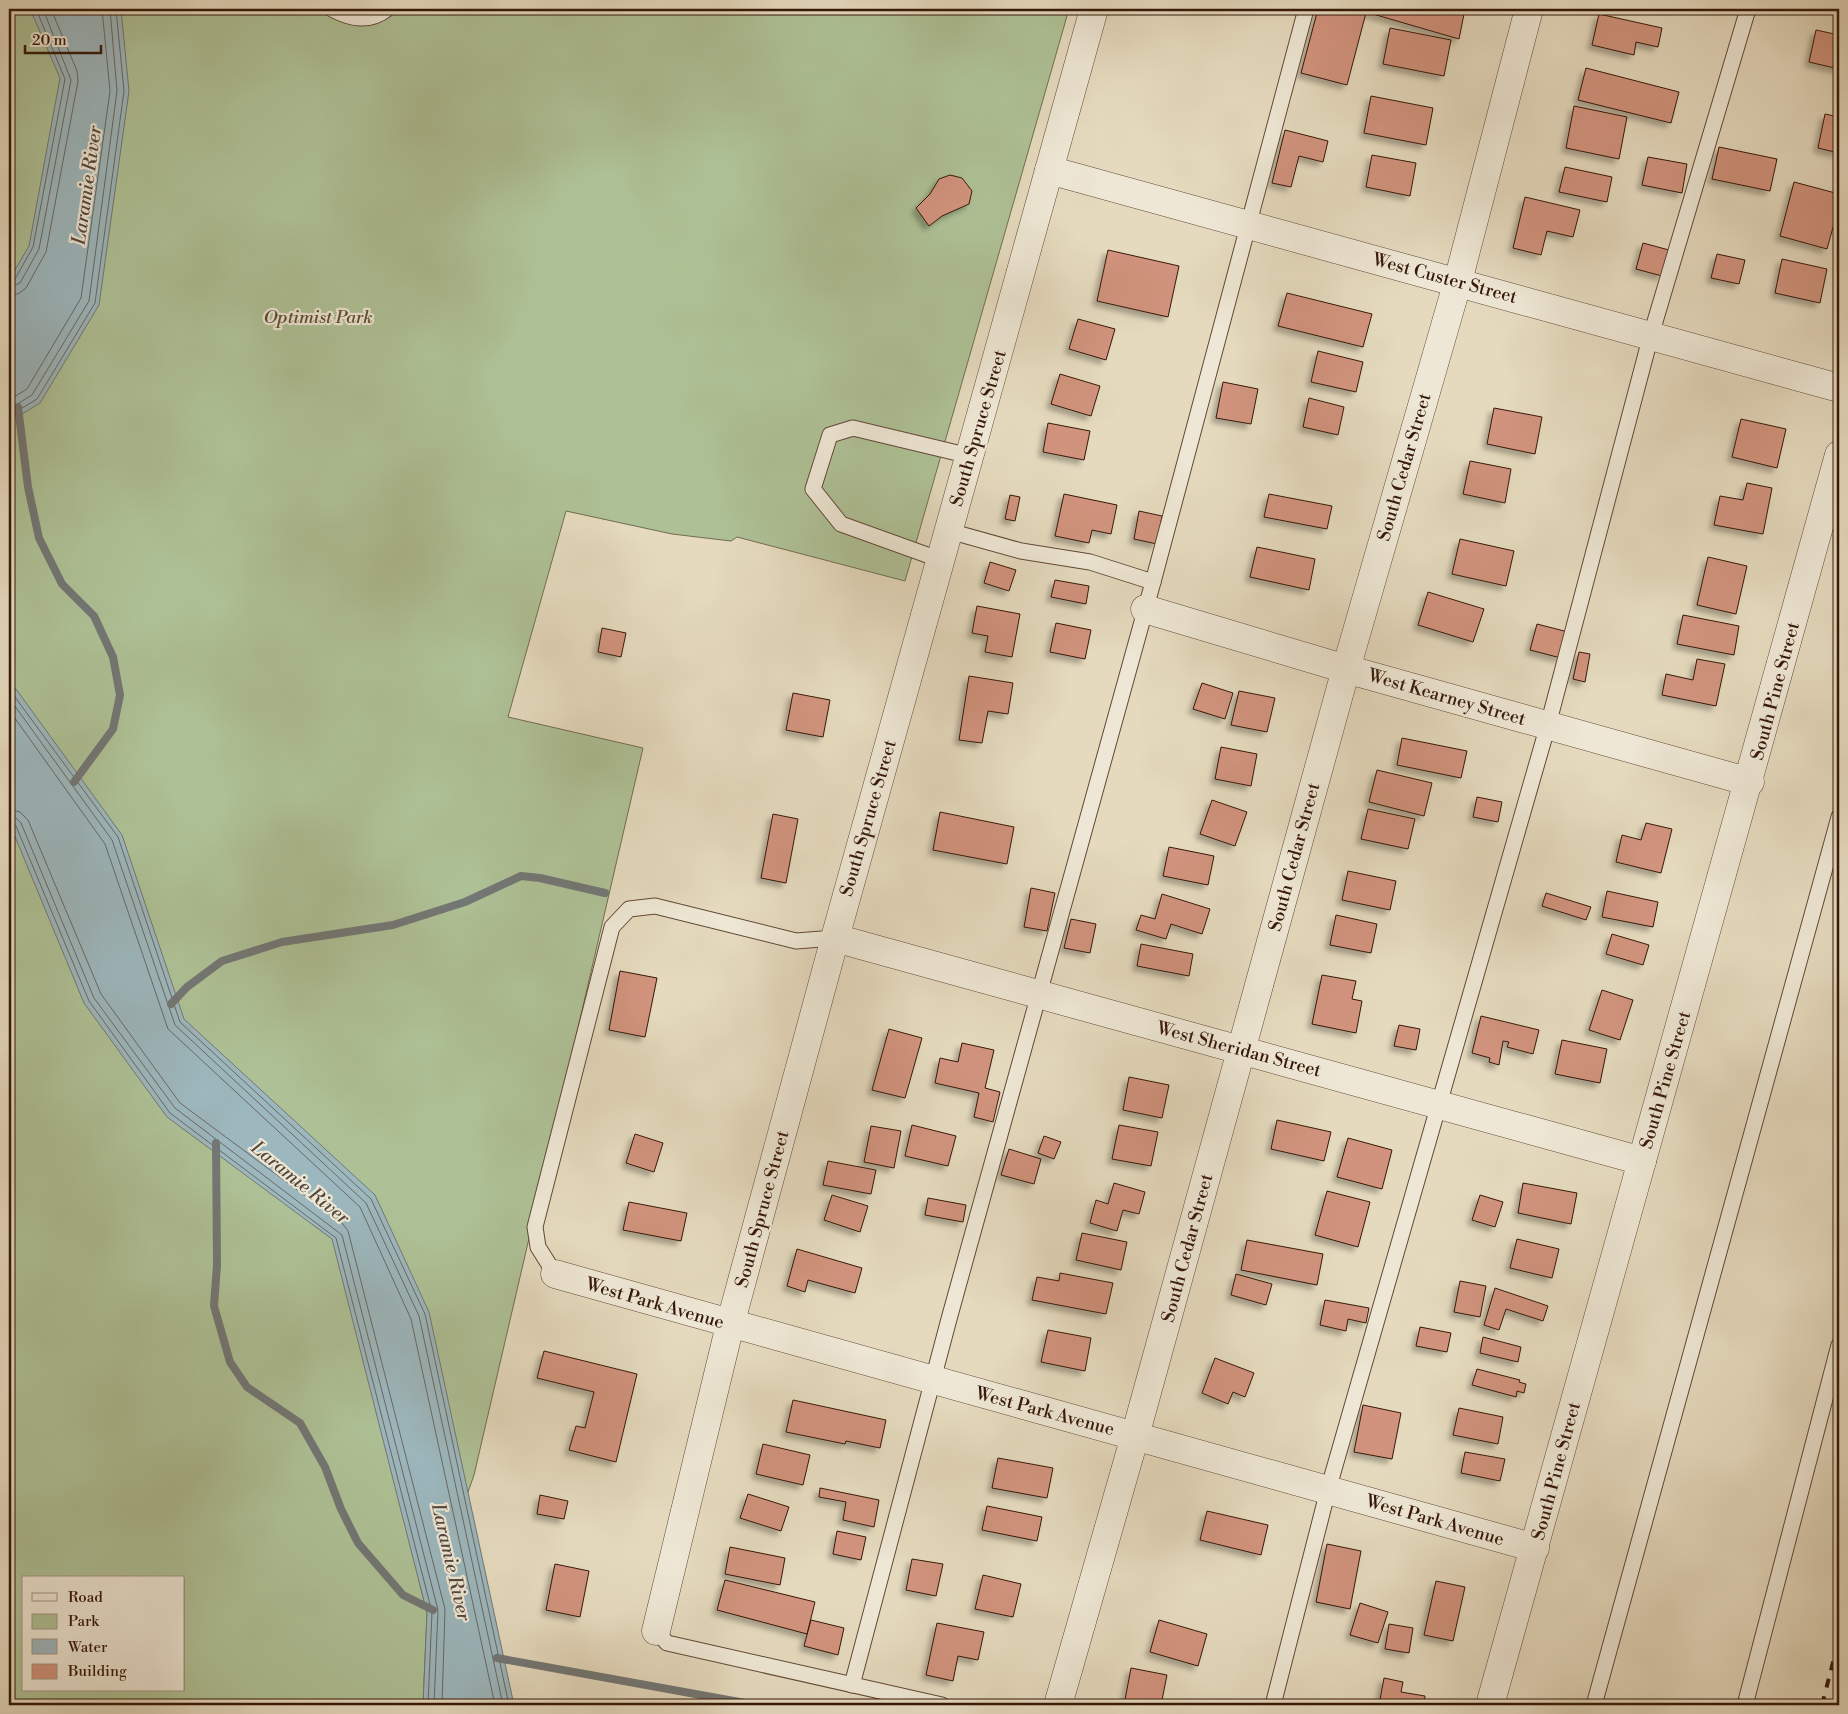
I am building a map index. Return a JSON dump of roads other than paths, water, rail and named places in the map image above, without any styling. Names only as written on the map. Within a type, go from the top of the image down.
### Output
[{"type":"street","name":"South Spruce Street","points":[[656,1631],[730,1325],[835,938],[1094,9]]},
{"type":"street","name":"South Cedar Street","points":[[1058,1705],[1135,1436],[1346,668],[1458,281],[1529,9]]},
{"type":"street","name":"West Custer Street","points":[[1049,170],[1458,281],[1839,388]]},
{"type":"street","name":"South Pine Street","points":[[1490,1705],[1750,782],[1839,455]]},
{"type":"street","name":"West Kearney Street","points":[[1145,609],[1548,726],[1750,782]]},
{"type":"street","name":"West Sheridan Street","points":[[835,938],[1642,1161]]},
{"type":"street","name":"West Park Avenue","points":[[555,1274],[730,1325],[1535,1548]]},
{"type":"lane","points":[[332,9],[357,20],[378,16],[387,9]]},
{"type":"lane","points":[[852,1685],[932,1380],[1037,993],[1153,582],[1306,9]]},
{"type":"lane","points":[[1273,1705],[1328,1490],[1548,726],[1651,335],[1748,9]]},
{"type":"lane","points":[[941,560],[841,524],[813,489],[820,462],[830,435],[853,428],[970,456]]},
{"type":"lane","points":[[949,531],[1021,550],[1090,562],[1153,582]]},
{"type":"lane","points":[[1594,1705],[1839,817]]},
{"type":"lane","points":[[555,1274],[538,1247],[535,1227],[612,928],[629,909],[655,906],[796,941],[835,938]]},
{"type":"lane","points":[[1745,1705],[1839,1345]]},
{"type":"lane","points":[[656,1631],[667,1643],[942,1705]]},
{"type":"water","name":"Laramie River","points":[[30,9],[121,9],[129,91],[99,305],[40,403],[9,422],[9,280],[29,246],[60,78]]},
{"type":"water","name":"Laramie River","points":[[9,683],[16,689],[122,835],[184,1019],[375,1195],[429,1312],[514,1705],[423,1705],[427,1613],[332,1239],[167,1117],[84,1003],[9,822]]},
{"type":"waterway","points":[[18,407],[28,487],[39,538],[62,584],[94,616],[113,657],[120,695],[113,729],[74,782]]},
{"type":"waterway","points":[[171,1004],[187,987],[222,961],[282,942],[393,925],[465,902],[521,876],[540,878],[605,893]]},
{"type":"waterway","points":[[216,1143],[217,1265],[214,1306],[230,1362],[247,1387],[300,1423],[325,1467],[341,1509],[358,1543],[403,1595],[433,1610]]},
{"type":"waterway","points":[[497,1658],[756,1705]]},
{"type":"railway","points":[[1822,1705],[1839,1639]]},
{"type":"park label","name":"Optimist Park","points":[[318,317]]}]
